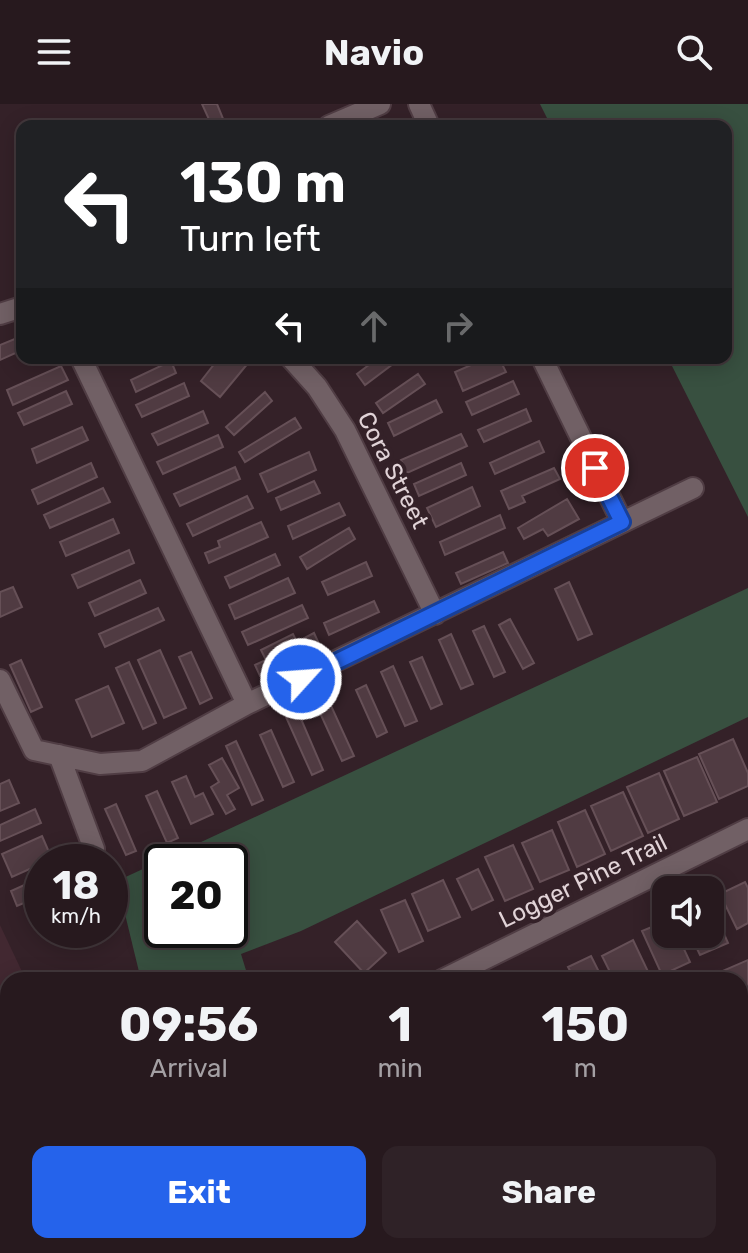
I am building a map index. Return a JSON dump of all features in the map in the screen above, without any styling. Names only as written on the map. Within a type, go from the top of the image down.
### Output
[{"type":"street","points":[[343,120],[380,104]]},
{"type":"street","points":[[84,364],[247,704]]},
{"type":"street","name":"Cora Street","points":[[296,364],[317,387],[345,430],[435,614]]},
{"type":"street","points":[[545,364],[622,522]]},
{"type":"street","points":[[0,680],[34,750],[100,764],[142,761],[247,704],[693,488]]},
{"type":"street","points":[[59,755],[92,844]]},
{"type":"street","name":"Logger Pine Trail","points":[[458,972],[748,829]]},
{"type":"shaded area","points":[[0,925],[22,972],[0,972]]},
{"type":"green space","points":[[540,104],[748,104],[748,517],[671,364],[732,364],[732,120],[548,120]]},
{"type":"green space","points":[[748,588],[748,717],[301,931],[241,954],[247,972],[139,972],[128,926],[128,876],[144,868],[144,948],[248,948],[248,844],[197,844]]},
{"type":"building","points":[[202,104],[217,104],[224,120],[209,120]]},
{"type":"building","points":[[16,338],[16,353],[0,360],[0,345]]},
{"type":"building","points":[[165,364],[172,364],[176,373],[136,392],[131,380]]},
{"type":"building","points":[[214,364],[247,364],[220,397],[201,381]]},
{"type":"building","points":[[370,364],[393,364],[365,385],[357,374]]},
{"type":"building","points":[[473,364],[502,364],[506,372],[463,391],[455,372]]},
{"type":"building","points":[[61,366],[68,380],[13,405],[7,390]]},
{"type":"building","points":[[418,374],[425,384],[383,413],[376,403]]},
{"type":"building","points":[[513,381],[519,394],[472,415],[466,402]]},
{"type":"building","points":[[184,383],[189,396],[142,417],[136,405]]},
{"type":"building","points":[[66,391],[72,404],[24,425],[18,413]]},
{"type":"building","points":[[265,392],[272,401],[234,435],[226,427]]},
{"type":"building","points":[[436,400],[442,412],[394,436],[388,423]]},
{"type":"building","points":[[526,409],[531,421],[484,442],[478,430]]},
{"type":"building","points":[[203,411],[208,423],[158,445],[152,434]]},
{"type":"building","points":[[295,418],[301,428],[245,462],[239,452]]},
{"type":"building","points":[[82,427],[88,440],[37,463],[32,449]]},
{"type":"building","points":[[461,434],[467,446],[407,473],[401,460]]},
{"type":"building","points":[[218,435],[223,447],[163,474],[157,462]]},
{"type":"building","points":[[539,441],[544,452],[495,474],[490,463]]},
{"type":"building","points":[[309,452],[316,470],[268,492],[260,474]]},
{"type":"building","points":[[91,463],[97,477],[38,504],[32,490]]},
{"type":"building","points":[[461,463],[466,475],[419,496],[414,484]]},
{"type":"building","points":[[235,467],[240,479],[180,506],[174,494]]},
{"type":"building","points":[[554,468],[560,479],[522,496],[525,502],[509,509],[501,491]]},
{"type":"building","points":[[314,481],[320,493],[281,510],[276,498]]},
{"type":"building","points":[[472,487],[480,506],[436,527],[427,508]]},
{"type":"building","points":[[103,488],[110,502],[50,528],[44,515]]},
{"type":"building","points":[[247,496],[253,508],[193,536],[187,524]]},
{"type":"building","points":[[567,499],[579,519],[548,536],[543,529],[524,539],[518,528]]},
{"type":"building","points":[[339,503],[345,515],[293,539],[288,526]]},
{"type":"building","points":[[500,515],[505,528],[445,555],[440,542]]},
{"type":"building","points":[[113,519],[119,533],[66,556],[60,542]]},
{"type":"building","points":[[261,522],[268,537],[209,563],[205,553],[220,547],[218,541]]},
{"type":"building","points":[[349,528],[355,539],[307,569],[300,557]]},
{"type":"building","points":[[129,550],[134,563],[78,588],[72,575]]},
{"type":"building","points":[[503,552],[508,563],[461,584],[456,573]]},
{"type":"building","points":[[275,554],[280,565],[230,588],[225,577]]},
{"type":"building","points":[[366,562],[372,576],[328,595],[322,582]]},
{"type":"building","points":[[288,578],[295,593],[235,619],[229,605]]},
{"type":"building","points":[[140,580],[146,593],[95,616],[89,603]]},
{"type":"building","points":[[569,582],[592,634],[578,640],[555,589]]},
{"type":"building","points":[[13,587],[22,607],[0,617],[0,592]]},
{"type":"building","points":[[374,601],[379,612],[329,635],[324,623]]},
{"type":"building","points":[[302,605],[308,618],[248,645],[242,632]]},
{"type":"building","points":[[158,608],[164,620],[105,647],[99,634]]},
{"type":"building","points":[[510,619],[534,663],[523,669],[499,625]]},
{"type":"building","points":[[484,626],[505,672],[494,677],[473,631]]},
{"type":"building","points":[[314,633],[320,646],[260,676],[255,665],[266,660],[261,650],[293,634],[297,642]]},
{"type":"building","points":[[451,634],[473,684],[461,689],[439,640]]},
{"type":"building","points":[[160,650],[186,708],[164,718],[138,660]]},
{"type":"building","points":[[191,652],[212,698],[200,704],[179,657]]},
{"type":"building","points":[[422,657],[442,704],[431,709],[410,662]]},
{"type":"building","points":[[21,660],[42,707],[31,712],[10,665]]},
{"type":"building","points":[[129,662],[156,723],[143,729],[116,668]]},
{"type":"building","points":[[393,666],[417,721],[405,726],[381,672]]},
{"type":"building","points":[[366,685],[387,732],[377,737],[356,690]]},
{"type":"building","points":[[108,686],[124,723],[92,737],[76,700]]},
{"type":"building","points":[[327,697],[354,756],[342,761],[315,702]]},
{"type":"building","points":[[298,712],[323,770],[312,775],[286,717]]},
{"type":"building","points":[[271,730],[294,782],[283,787],[260,735]]},
{"type":"building","points":[[733,739],[748,773],[748,786],[719,799],[699,754]]},
{"type":"building","points":[[236,741],[263,800],[252,805],[226,746]]},
{"type":"building","points":[[697,757],[717,802],[684,816],[664,771]]},
{"type":"building","points":[[222,758],[239,788],[227,795],[235,809],[226,814],[211,787],[219,782],[209,765]]},
{"type":"building","points":[[659,773],[679,819],[648,833],[627,787]]},
{"type":"building","points":[[186,776],[195,797],[203,793],[213,814],[191,824],[172,782]]},
{"type":"building","points":[[9,780],[19,803],[0,811],[0,784]]},
{"type":"building","points":[[157,791],[178,838],[167,843],[146,796]]},
{"type":"building","points":[[623,792],[643,836],[611,851],[591,806]]},
{"type":"building","points":[[116,804],[136,851],[128,854],[128,844],[121,844],[105,809]]},
{"type":"building","points":[[35,809],[41,823],[0,841],[0,825]]},
{"type":"building","points":[[585,810],[605,854],[577,867],[558,822]]},
{"type":"building","points":[[552,830],[569,870],[540,882],[522,843]]},
{"type":"building","points":[[42,836],[45,844],[24,844]]},
{"type":"building","points":[[24,844],[24,872],[12,877],[2,854]]},
{"type":"building","points":[[513,845],[533,889],[505,901],[485,857]]},
{"type":"building","points":[[478,869],[493,900],[472,910],[457,879]]},
{"type":"building","points":[[443,880],[460,917],[428,931],[412,894]]},
{"type":"building","points":[[745,882],[748,888],[748,923],[737,929],[724,902],[724,892]]},
{"type":"building","points":[[24,885],[24,903],[17,906],[11,891]]},
{"type":"building","points":[[405,900],[423,941],[399,952],[381,910]]},
{"type":"building","points":[[357,921],[386,953],[363,972],[335,942]]},
{"type":"building","points":[[652,927],[652,948],[684,948],[690,962],[668,972],[661,972],[642,931]]},
{"type":"building","points":[[633,940],[648,972],[610,972],[602,956]]},
{"type":"building","points":[[697,948],[716,948],[700,955]]},
{"type":"building","points":[[591,956],[599,972],[571,972],[568,967]]},
{"type":"building","points":[[748,960],[748,972],[720,972]]},
{"type":"route","points":[[301,679],[622,522],[595,468]]}]
